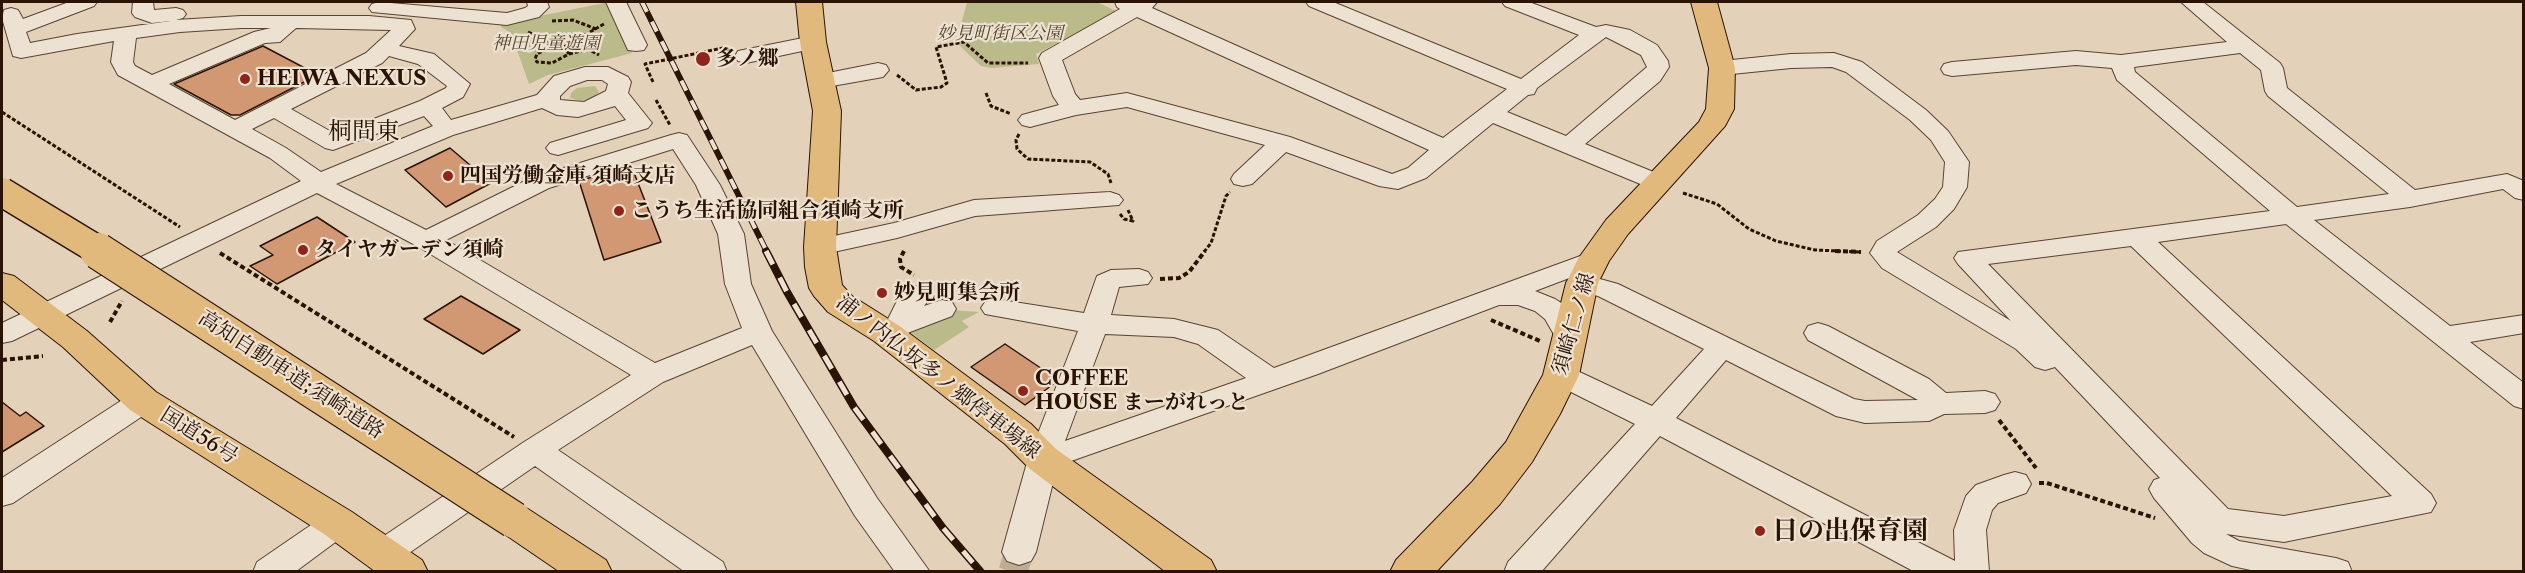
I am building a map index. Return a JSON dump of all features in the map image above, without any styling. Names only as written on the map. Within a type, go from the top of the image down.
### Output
[{"type":"main road","name":"浦ノ内仏坂多ノ郷停車場線","points":[[809,2],[813,42],[827,111],[820,247],[821,267],[826,288],[840,304],[893,329],[1018,434],[1043,459],[1197,572]]},
{"type":"main road","name":"須崎仁ノ線","points":[[1410,572],[1486,493],[1519,452],[1542,414],[1561,375],[1556,340],[1588,271],[1617,227],[1668,190],[1720,109],[1722,68],[1704,2]]},
{"type":"main road","name":"高知自動車道;須崎道路","points":[[2,192],[124,268],[514,520],[585,569]]},
{"type":"main road","name":"国道56号","points":[[2,284],[41,316],[75,339],[143,401],[396,562]]},
{"type":"street","points":[[10,20],[46,2]]},
{"type":"street","points":[[10,20],[87,2]]},
{"type":"street","points":[[143,2],[142,13],[152,17],[212,10],[287,11],[398,5],[507,20],[532,13],[539,7],[540,10]]},
{"type":"street","points":[[1316,2],[1526,89]]},
{"type":"street","points":[[1512,2],[1594,33]]},
{"type":"street","points":[[2191,2],[2272,68],[2276,91],[2410,199]]},
{"type":"street","points":[[1074,108],[1064,96],[1050,58],[1135,4],[1445,148]]},
{"type":"street","points":[[10,20],[21,51],[126,33],[287,11],[369,22],[404,24],[404,29],[374,58],[235,129]]},
{"type":"street","points":[[153,83],[262,37],[273,37],[287,11]]},
{"type":"street","points":[[613,11],[636,45]]},
{"type":"street","points":[[1030,120],[1074,108],[1127,100],[1282,142],[1388,181],[1398,182],[1417,173],[1445,148],[1526,89],[1594,33],[1606,31],[1622,34],[1649,50],[1657,61],[1658,67],[1652,76],[1568,146]]},
{"type":"street","points":[[126,33],[122,62],[126,70],[278,153],[332,192],[426,240],[653,375]]},
{"type":"street","points":[[746,56],[813,42]]},
{"type":"street","points":[[1952,69],[2076,58],[2121,62],[2243,46]]},
{"type":"street","points":[[274,110],[333,143],[428,106],[455,92],[459,84],[426,59],[383,48]]},
{"type":"street","points":[[1722,68],[1791,61],[1834,60],[1854,67],[1918,115],[1940,136],[1958,162],[1955,187],[1945,204],[1927,222],[1886,247],[1883,253],[1891,262],[2026,342],[2046,360],[2216,544],[2232,553],[2336,572]]},
{"type":"street","points":[[2121,62],[2125,75],[2291,215],[2523,399]]},
{"type":"street","points":[[821,81],[878,70]]},
{"type":"street","points":[[585,74],[608,74],[620,82],[617,94],[600,105],[578,110],[557,108],[548,100],[554,87],[562,81],[585,74]]},
{"type":"street","points":[[558,148],[640,123],[617,94]]},
{"type":"street","points":[[2,334],[319,182],[445,130],[516,107],[548,100]]},
{"type":"street","points":[[428,106],[445,130]]},
{"type":"street","points":[[1492,114],[1668,190]]},
{"type":"street","points":[[426,240],[540,183],[679,140],[708,185],[731,234],[738,284],[758,332],[866,507],[914,572]]},
{"type":"street","points":[[1243,179],[1282,142]]},
{"type":"street","points":[[2137,237],[2421,503],[2284,529],[2219,520],[1967,258],[2410,199],[2507,181],[2523,193]]},
{"type":"street","points":[[820,247],[901,241],[974,208],[1110,200]]},
{"type":"street","points":[[1043,459],[1270,380],[1493,308],[1588,271],[1608,290],[1847,408],[1865,412],[1901,412],[1929,410],[1938,404],[1985,402]]},
{"type":"street","points":[[1019,552],[1043,459],[1095,324],[1107,282],[1111,279],[1139,278]]},
{"type":"street","points":[[893,329],[918,295]]},
{"type":"street","points":[[1493,308],[1521,296],[1545,305],[1556,313],[1556,340]]},
{"type":"street","points":[[995,308],[1095,324],[1174,328],[1208,337],[1270,380]]},
{"type":"street","points":[[893,329],[942,309]]},
{"type":"street","points":[[2446,336],[2523,324]]},
{"type":"street","points":[[396,562],[535,450],[653,375],[758,332]]},
{"type":"street","points":[[1818,333],[1919,386],[1932,395],[1938,404]]},
{"type":"street","points":[[1520,572],[1723,346]]},
{"type":"street","points":[[1561,375],[1656,421],[1946,572]]},
{"type":"street","points":[[2,494],[143,401]]},
{"type":"street","points":[[535,450],[711,572]]},
{"type":"street","points":[[1972,572],[1970,530],[1977,505],[1988,494],[2015,484]]},
{"type":"street","points":[[269,572],[338,523]]},
{"type":"path","points":[[540,10],[553,21],[573,20],[596,29]]},
{"type":"path","points":[[609,54],[597,55],[588,49],[569,54],[552,63],[541,63],[535,59],[537,54],[546,49],[564,47],[596,29],[613,11]]},
{"type":"path","points":[[878,70],[891,69],[916,90],[925,91],[947,83],[936,47],[964,42],[982,59],[996,64],[1050,58]]},
{"type":"path","points":[[564,47],[569,54]]},
{"type":"path","points":[[653,82],[645,64],[723,48]]},
{"type":"path","points":[[986,93],[991,106],[1030,120],[1016,140],[1021,155],[1028,159],[1044,161],[1090,162],[1108,174],[1113,187],[1110,200]]},
{"type":"path","points":[[656,100],[679,140]]},
{"type":"path","points":[[2,112],[185,230]]},
{"type":"path","points":[[1139,278],[1172,280],[1189,272],[1211,243],[1226,196],[1243,179]]},
{"type":"path","points":[[1668,190],[1685,192],[1717,204],[1749,229],[1776,241],[1815,250],[1883,253]]},
{"type":"path","points":[[219,253],[535,450]]},
{"type":"path","points":[[110,322],[126,295]]},
{"type":"path","points":[[1493,308],[1556,340]]},
{"type":"path","points":[[2,360],[44,356]]},
{"type":"path","points":[[1985,402],[2047,483]]},
{"type":"path","points":[[2015,484],[2047,483],[2159,520]]},
{"type":"green space","name":"神田児童遊園","points":[[609,2],[632,53],[548,75],[529,84],[511,33],[500,24]]},
{"type":"green space","name":"妙見町街区公園","points":[[967,2],[1097,2],[1118,12],[1036,54],[1039,64],[991,68],[981,66],[961,47],[957,40]]},
{"type":"green space","points":[[595,86],[599,92],[594,97],[581,101],[570,98],[571,93],[577,88]]},
{"type":"green space","points":[[951,310],[979,312],[962,321],[969,327],[934,350],[904,327]]},
{"type":"building","name":"HEIWA NEXUS","points":[[263,46],[318,75],[240,115],[231,115],[174,84]]},
{"type":"building","name":"四国労働金庫 須崎支店","points":[[450,148],[491,183],[446,207],[405,170]]},
{"type":"building","name":"こうち生活協同組合須崎支所","points":[[631,165],[661,242],[604,260],[579,181]]},
{"type":"building","name":"タイヤガーデン須崎","points":[[317,217],[355,242],[277,284],[250,266],[273,255],[260,246]]},
{"type":"building","points":[[461,296],[520,330],[483,354],[424,319]]},
{"type":"building","points":[[1005,344],[1057,379],[1055,383],[1025,405],[971,367]]},
{"type":"building","points":[[2,402],[20,416],[26,412],[44,426],[2,452]]},
{"type":"tunnel","points":[[1013,572],[1019,552]]},
{"type":"railway","points":[[642,2],[767,252]]},
{"type":"railway","points":[[766,251],[787,292],[854,407],[943,528],[981,572]]},
{"type":"place","name":"多ノ郷","points":[[703,59]]},
{"type":"place","name":"HEIWA NEXUS","points":[[245,79]]},
{"type":"place","name":"四国労働金庫 須崎支店","points":[[448,176]]},
{"type":"place","name":"こうち生活協同組合須崎支所","points":[[619,211]]},
{"type":"place","name":"タイヤガーデン須崎","points":[[303,250]]},
{"type":"place","name":"妙見町集会所","points":[[882,293]]},
{"type":"place","name":"COFFEE HOUSE まーがれっと","points":[[1023,391]]},
{"type":"place","name":"日の出保育園","points":[[1760,531]]},
{"type":"district","name":"桐間東","points":[[364,132]]}]
